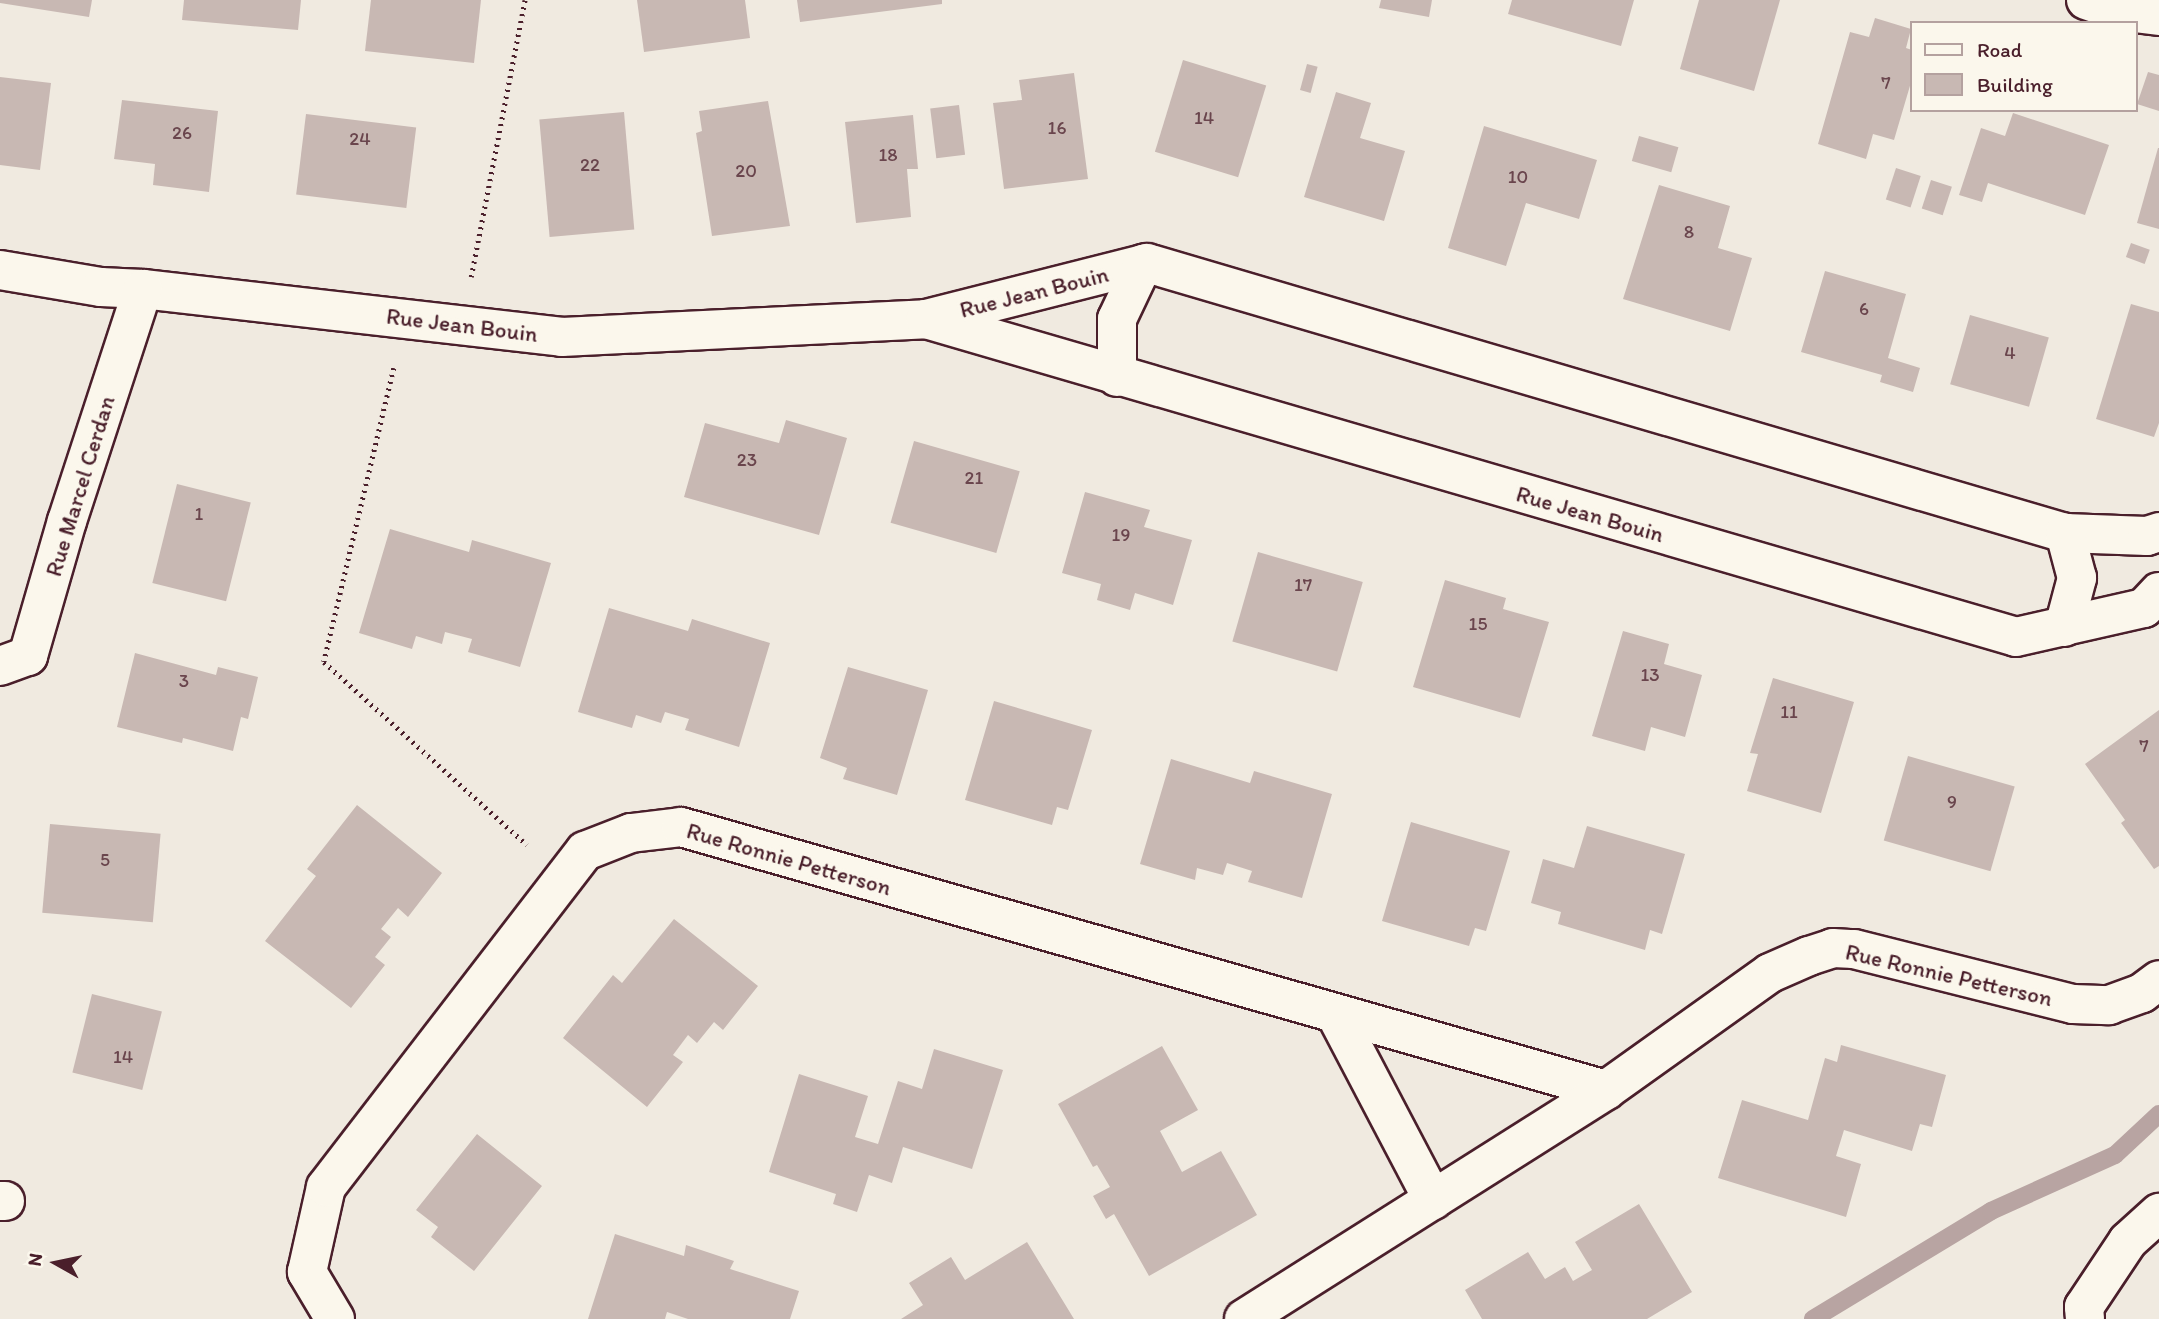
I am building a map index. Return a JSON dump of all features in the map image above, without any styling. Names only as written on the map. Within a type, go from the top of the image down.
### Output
[{"type":"street","points":[[2087,0],[2118,11],[2159,16]]},
{"type":"street","name":"Rue Jean Bouin","points":[[0,270],[102,287],[143,289],[562,337],[926,320],[1143,264]]},
{"type":"street","name":"Rue Jean Bouin","points":[[1117,377],[1117,319],[1143,264]]},
{"type":"street","points":[[1143,264],[2064,533],[2147,536],[2159,533]]},
{"type":"street","name":"Rue Marcel Cerdan","points":[[0,666],[28,656],[67,521],[143,289]]},
{"type":"street","name":"Rue Jean Bouin","points":[[926,320],[2016,636],[2144,608],[2159,592]]},
{"type":"street","points":[[2064,533],[2077,578],[2064,627]]},
{"type":"street","name":"Rue Ronnie Petterson","points":[[335,1319],[307,1272],[326,1187],[585,851],[631,833],[681,827],[1606,1090]]},
{"type":"street","name":"Rue Ronnie Petterson","points":[[1244,1319],[1606,1090],[1770,973],[1833,948],[1854,949],[2073,1004],[2109,1004],[2142,993],[2159,980]]},
{"type":"street","points":[[1336,1015],[1433,1200]]},
{"type":"street","points":[[2085,1319],[2084,1307],[2128,1241],[2159,1213]]},
{"type":"path","points":[[462,326],[525,0]]},
{"type":"path","points":[[406,319],[324,662],[565,878]]},
{"type":"building","points":[[0,0],[92,0],[89,17],[0,3]]},
{"type":"building","points":[[184,0],[301,0],[298,30],[182,20]]},
{"type":"building","points":[[371,0],[481,0],[474,63],[365,51]]},
{"type":"building","points":[[637,0],[745,0],[750,38],[644,52]]},
{"type":"building","points":[[797,0],[942,0],[942,4],[800,22]]},
{"type":"building","points":[[1381,0],[1432,0],[1429,17],[1379,8]]},
{"type":"building","points":[[1512,0],[1634,0],[1621,46],[1508,14]]},
{"type":"building","points":[[1699,0],[1780,0],[1754,91],[1680,69]]},
{"type":"building","points":[[1875,18],[1910,29],[1906,48],[1910,49],[1910,86],[1894,140],[1873,134],[1866,159],[1818,144],[1850,32],[1869,37]]},
{"type":"building","points":[[1183,60],[1266,85],[1238,177],[1155,152]]},
{"type":"building","points":[[1307,64],[1318,67],[1311,93],[1300,90]]},
{"type":"building","points":[[2148,72],[2159,75],[2159,111],[2138,104]]},
{"type":"building","points":[[1074,73],[1088,179],[1004,189],[993,103],[1022,100],[1019,80]]},
{"type":"building","points":[[0,77],[51,83],[40,170],[0,165]]},
{"type":"building","points":[[1336,92],[1371,103],[1360,138],[1405,151],[1384,221],[1304,197]]},
{"type":"building","points":[[122,100],[218,111],[209,192],[153,185],[155,164],[114,159]]},
{"type":"building","points":[[768,101],[790,226],[712,236],[696,133],[702,131],[699,111]]},
{"type":"building","points":[[959,105],[965,155],[936,158],[930,109]]},
{"type":"building","points":[[624,112],[634,230],[550,237],[539,119]]},
{"type":"building","points":[[2013,113],[2109,145],[2085,215],[1988,183],[1982,202],[1959,195],[1981,128],[2005,136]]},
{"type":"building","points":[[306,114],[416,128],[406,208],[296,194]]},
{"type":"building","points":[[913,115],[918,169],[907,169],[911,217],[856,223],[845,122]]},
{"type":"building","points":[[1484,126],[1597,160],[1579,219],[1526,203],[1506,266],[1448,248]]},
{"type":"building","points":[[1639,136],[1678,147],[1671,172],[1632,161]]},
{"type":"building","points":[[2159,148],[2159,229],[2137,223]]},
{"type":"building","points":[[1896,168],[1921,176],[1911,207],[1886,199]]},
{"type":"building","points":[[1931,180],[1952,187],[1943,215],[1922,209]]},
{"type":"building","points":[[1659,185],[1730,206],[1718,248],[1752,258],[1730,331],[1623,299]]},
{"type":"building","points":[[2131,243],[2150,250],[2145,264],[2126,257]]},
{"type":"building","points":[[1825,271],[1906,294],[1888,358],[1920,368],[1913,392],[1880,382],[1882,375],[1801,352]]},
{"type":"building","points":[[2131,304],[2159,312],[2159,423],[2154,437],[2096,419]]},
{"type":"building","points":[[1970,315],[2049,338],[2029,407],[1950,384]]},
{"type":"building","points":[[786,420],[847,438],[819,535],[684,497],[705,423],[779,443]]},
{"type":"building","points":[[914,441],[1020,471],[996,553],[891,523]]},
{"type":"building","points":[[177,484],[251,502],[226,601],[152,583]]},
{"type":"building","points":[[1085,492],[1150,510],[1144,527],[1192,540],[1173,605],[1135,593],[1130,610],[1097,600],[1101,584],[1062,573]]},
{"type":"building","points":[[390,529],[469,552],[472,540],[551,563],[520,667],[468,652],[472,639],[445,632],[442,644],[416,636],[412,649],[359,633]]},
{"type":"building","points":[[1258,552],[1363,582],[1337,671],[1232,641]]},
{"type":"building","points":[[1445,580],[1506,598],[1503,609],[1549,622],[1520,718],[1413,687]]},
{"type":"building","points":[[609,608],[688,631],[692,619],[770,643],[739,747],[685,730],[689,719],[665,712],[661,723],[636,715],[632,728],[578,712]]},
{"type":"building","points":[[1623,631],[1669,644],[1664,664],[1702,675],[1685,737],[1651,727],[1645,751],[1592,736]]},
{"type":"building","points":[[135,653],[216,675],[218,667],[258,677],[248,719],[241,717],[233,751],[183,738],[182,743],[117,727]]},
{"type":"building","points":[[848,667],[928,690],[897,795],[843,779],[847,768],[820,758]]},
{"type":"building","points":[[1773,678],[1854,702],[1821,813],[1747,791],[1758,754],[1750,753]]},
{"type":"building","points":[[994,701],[1092,730],[1068,810],[1057,807],[1052,825],[965,800]]},
{"type":"building","points":[[2159,710],[2159,866],[2154,869],[2121,823],[2125,820],[2085,764]]},
{"type":"building","points":[[1908,756],[2015,787],[1990,871],[1884,841]]},
{"type":"building","points":[[1171,759],[1250,783],[1254,771],[1332,794],[1302,898],[1248,882],[1252,871],[1227,863],[1223,875],[1197,868],[1195,880],[1140,864]]},
{"type":"building","points":[[357,805],[442,873],[408,917],[398,908],[381,929],[391,937],[375,957],[385,965],[351,1008],[265,941],[316,876],[307,869]]},
{"type":"building","points":[[1411,822],[1510,851],[1486,931],[1475,928],[1469,946],[1382,921]]},
{"type":"building","points":[[50,824],[161,834],[153,922],[42,913]]},
{"type":"building","points":[[1587,826],[1685,854],[1662,934],[1650,930],[1645,950],[1558,924],[1561,912],[1531,903],[1543,859],[1574,868]]},
{"type":"building","points":[[674,919],[758,986],[723,1030],[714,1022],[697,1043],[688,1035],[673,1055],[683,1062],[647,1107],[563,1038],[613,975],[622,983]]},
{"type":"building","points":[[92,994],[162,1011],[142,1090],[72,1073]]},
{"type":"building","points":[[1841,1045],[1946,1075],[1932,1127],[1920,1124],[1912,1151],[1844,1130],[1836,1156],[1861,1164],[1846,1217],[1718,1178],[1742,1100],[1808,1120],[1825,1058],[1837,1062]]},
{"type":"building","points":[[1162,1046],[1198,1110],[1160,1131],[1182,1172],[1221,1151],[1257,1215],[1149,1276],[1114,1214],[1106,1219],[1093,1196],[1110,1187],[1097,1165],[1093,1167],[1058,1104]]},
{"type":"building","points":[[934,1049],[1003,1070],[972,1169],[903,1147],[892,1183],[869,1175],[857,1212],[833,1204],[836,1194],[769,1172],[799,1074],[868,1096],[855,1137],[878,1144],[898,1081],[922,1089]]},
{"type":"building","points":[[477,1134],[542,1186],[474,1271],[431,1237],[438,1227],[416,1210]]},
{"type":"building","points":[[1639,1204],[1692,1292],[1647,1319],[1482,1319],[1465,1290],[1528,1252],[1545,1279],[1565,1267],[1573,1281],[1592,1270],[1575,1242]]},
{"type":"building","points":[[615,1234],[684,1256],[686,1245],[734,1261],[730,1269],[799,1291],[790,1319],[688,1319],[667,1312],[665,1319],[588,1319]]},
{"type":"building","points":[[1027,1242],[1074,1319],[901,1319],[923,1305],[909,1283],[951,1257],[965,1280]]},
{"type":"waterway","points":[[1813,1319],[1991,1211],[2115,1155],[2159,1114]]}]
